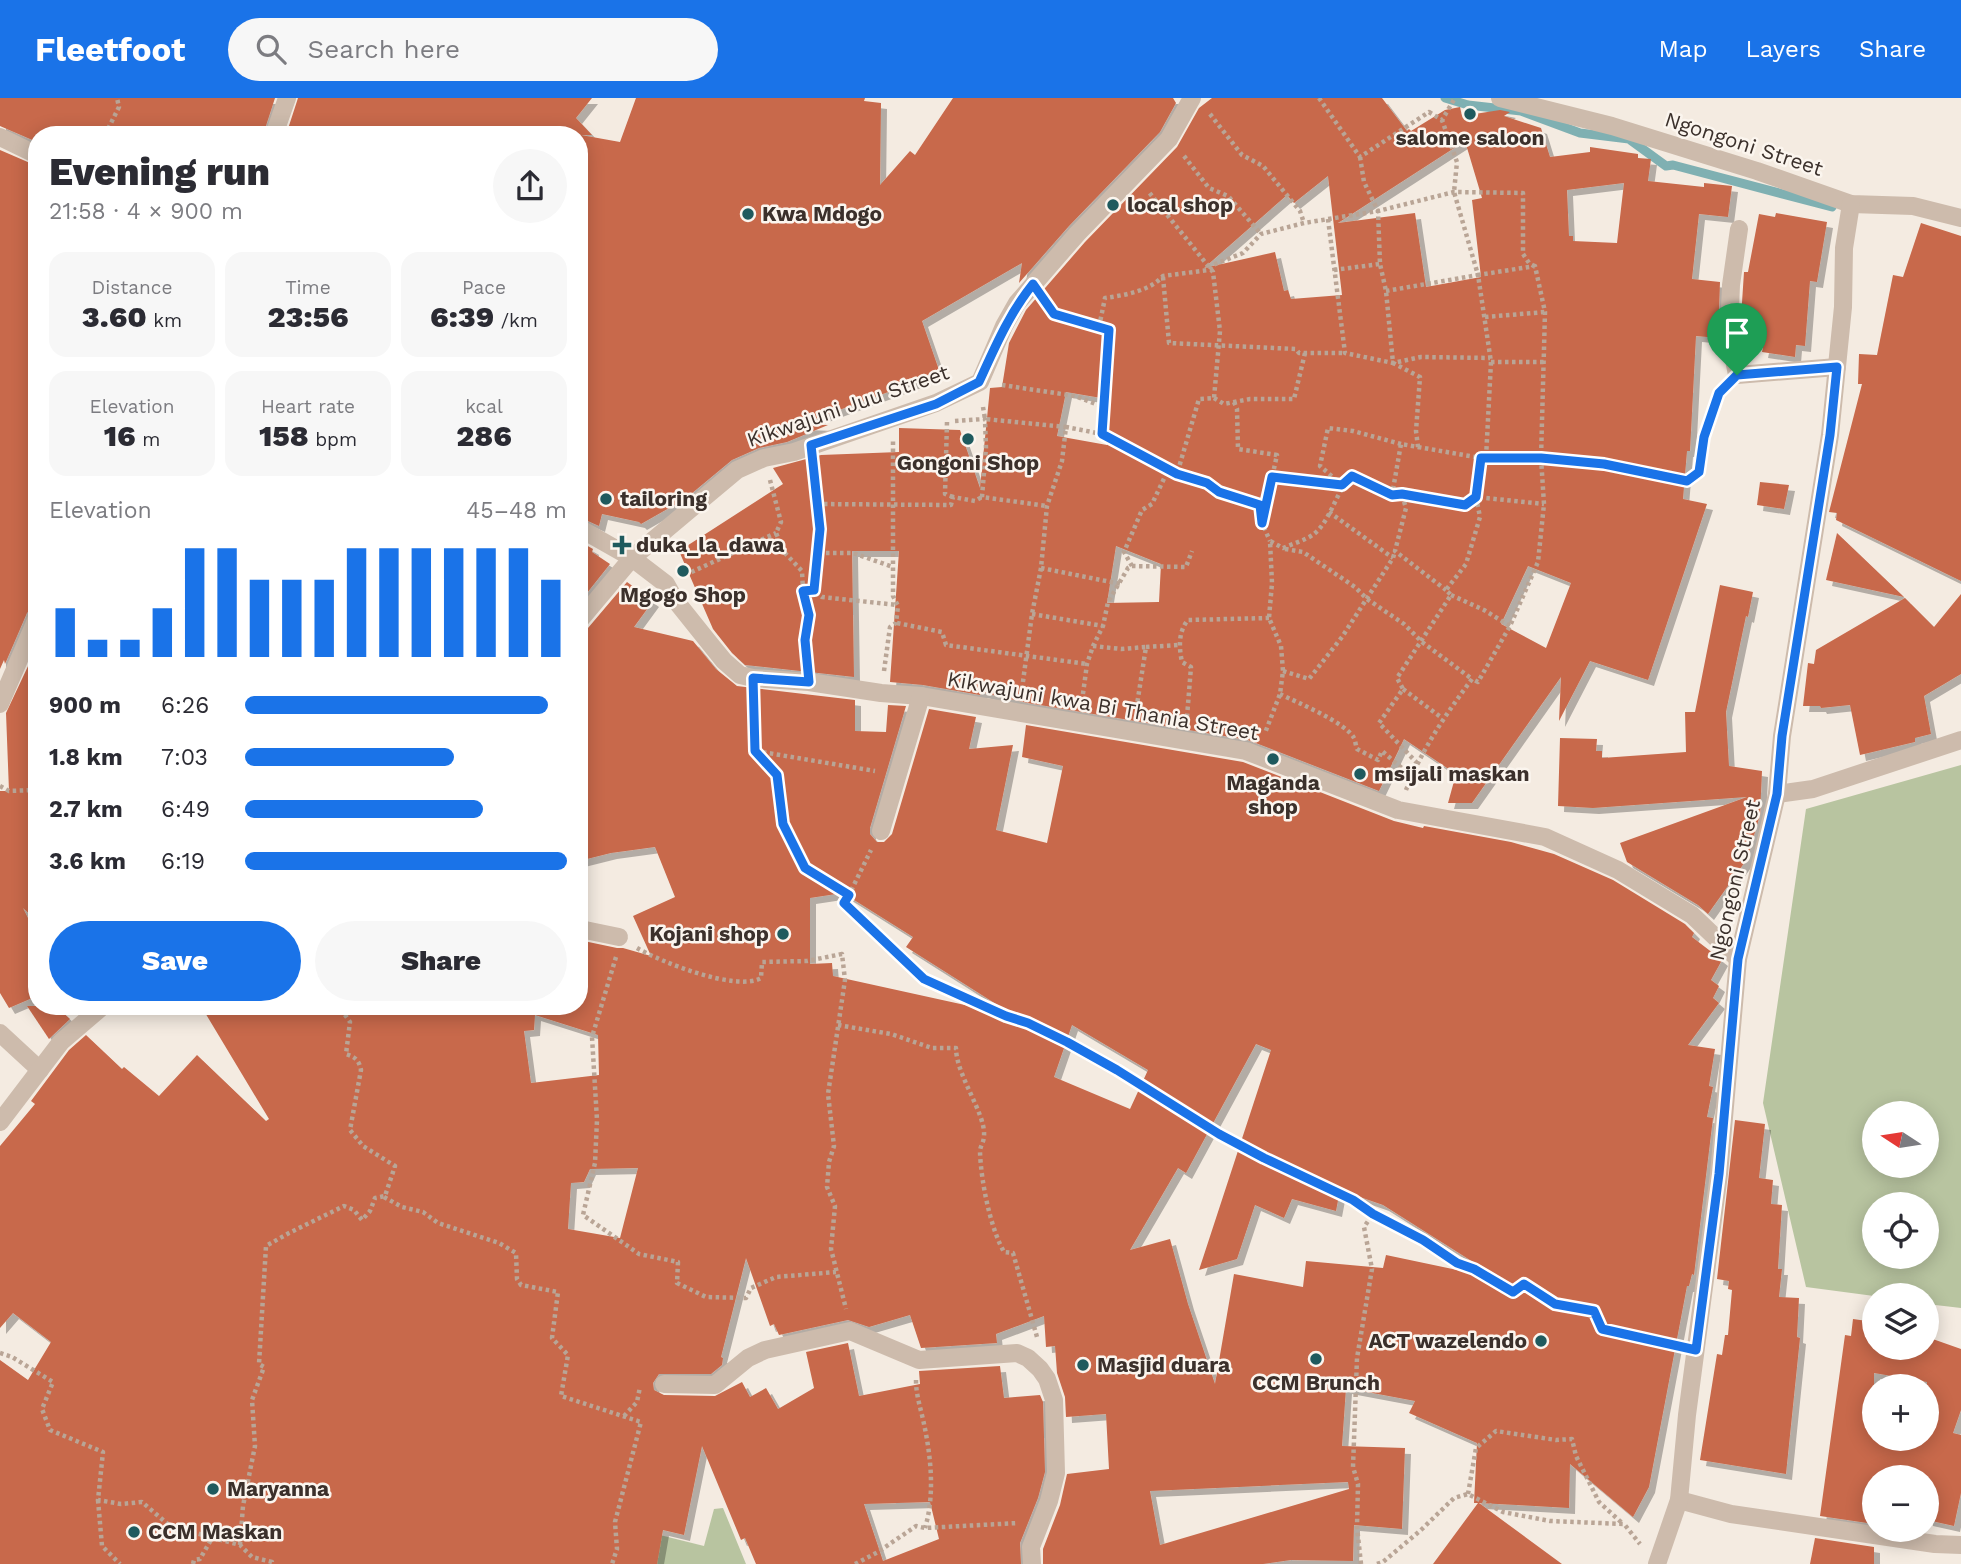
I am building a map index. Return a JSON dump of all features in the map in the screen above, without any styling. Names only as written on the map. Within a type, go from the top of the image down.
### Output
[{"type":"street","points":[[277,126],[287,98]]},
{"type":"street","name":"Ngongoni Street","points":[[1500,98],[1612,126],[1757,171],[1851,204],[1913,206],[1961,218]]},
{"type":"street","name":"Kikwajuni Juu Street","points":[[632,558],[737,470],[764,458],[794,452],[936,404],[979,382],[1017,303],[1169,139],[1198,103]]},
{"type":"street","points":[[0,137],[28,151]]},
{"type":"street","name":"Ngongoni Street","points":[[1657,1564],[1679,1500],[1719,1174],[1738,959],[1777,794],[1782,736],[1830,435],[1843,307],[1844,248],[1851,204]]},
{"type":"street","points":[[1739,229],[1731,285],[1729,334],[1737,375],[1837,367]]},
{"type":"street","points":[[588,533],[632,558],[588,610]]},
{"type":"street","name":"Kikwajuni kwa Bi Thania Street","points":[[632,558],[666,584],[675,600],[724,661],[740,675],[921,696],[1254,754],[1398,810],[1545,837],[1618,870],[1692,915],[1738,959]]},
{"type":"street","points":[[0,704],[28,639]]},
{"type":"street","points":[[881,831],[921,696]]},
{"type":"street","points":[[1777,794],[1813,789],[1961,740]]},
{"type":"street","points":[[588,930],[619,937]]},
{"type":"street","points":[[0,1122],[61,1042],[92,1015]]},
{"type":"street","points":[[0,1033],[40,1070]]},
{"type":"street","points":[[664,1384],[715,1385],[748,1358],[765,1350],[850,1331],[919,1360],[1017,1353],[1028,1358],[1047,1379],[1054,1400],[1056,1473],[1049,1501],[1031,1547],[1032,1564]]},
{"type":"street","points":[[1679,1500],[1731,1514],[1935,1544],[1961,1545]]},
{"type":"path","points":[[110,126],[119,107],[117,98]]},
{"type":"path","points":[[1319,98],[1360,157],[1364,182],[1378,211],[1380,264],[1386,291],[1393,363]]},
{"type":"path","points":[[1442,120],[1455,98]]},
{"type":"path","points":[[1198,103],[1241,155],[1263,166],[1300,211],[1304,223]]},
{"type":"path","points":[[1360,157],[1429,112],[1442,120],[1457,162],[1454,192],[1478,275],[1490,360],[1483,458],[1476,497],[1480,517],[1469,557],[1446,590]]},
{"type":"path","points":[[1169,139],[1209,188],[1228,196],[1261,234]]},
{"type":"path","points":[[1134,174],[1213,272],[1220,331],[1214,398]]},
{"type":"path","points":[[1099,327],[1105,298],[1157,284],[1163,276],[1184,271],[1209,270],[1213,265],[1243,253],[1261,234],[1304,223],[1378,211],[1454,192],[1524,193],[1523,254],[1529,263],[1535,266]]},
{"type":"path","points":[[1328,219],[1345,353]]},
{"type":"path","points":[[1334,270],[1380,264]]},
{"type":"path","points":[[1386,291],[1535,266]]},
{"type":"path","points":[[1270,541],[1283,548],[1303,552],[1355,587],[1367,599],[1404,624],[1422,642],[1478,682],[1510,625],[1538,562],[1544,504],[1541,458],[1545,312],[1535,266]]},
{"type":"path","points":[[1163,276],[1169,343],[1296,349],[1299,354],[1345,353],[1393,363],[1420,377],[1416,431],[1418,447]]},
{"type":"path","points":[[1033,284],[1054,314],[1109,330],[1102,434]]},
{"type":"path","points":[[1485,317],[1545,312]]},
{"type":"path","points":[[1177,474],[1199,399],[1214,398],[1224,404],[1250,399],[1294,400],[1305,353]]},
{"type":"path","points":[[1393,363],[1421,357],[1545,362]]},
{"type":"path","points":[[1342,485],[1320,466],[1328,428],[1353,430],[1401,444],[1483,458],[1541,458],[1604,464],[1687,481],[1699,472],[1704,437],[1719,393],[1737,375]]},
{"type":"path","points":[[982,497],[986,448],[979,382],[1075,396],[1104,407]]},
{"type":"path","points":[[1234,402],[1237,409],[1238,449],[1277,455],[1262,523]]},
{"type":"path","points":[[893,418],[893,596],[898,606],[896,623]]},
{"type":"path","points":[[1047,506],[982,497],[975,501],[945,494],[947,422],[985,419],[1066,427],[1102,434],[1177,474],[1207,483],[1219,492],[1260,505],[1262,523],[1270,541],[1272,583],[1269,618],[1281,646],[1283,671],[1280,694],[1254,754]]},
{"type":"path","points":[[1018,713],[1041,568],[1047,506],[1062,461],[1066,427]]},
{"type":"path","points":[[1392,495],[1401,444]]},
{"type":"path","points":[[811,445],[820,529],[814,590]]},
{"type":"path","points":[[666,584],[776,533],[781,522],[764,458]]},
{"type":"path","points":[[1132,566],[1124,552],[1142,510],[1152,504],[1169,468]]},
{"type":"path","points":[[1283,548],[1315,534],[1342,485],[1352,476],[1392,495],[1402,494],[1465,505],[1476,497],[1544,504]]},
{"type":"path","points":[[1272,477],[1342,485]]},
{"type":"path","points":[[1283,671],[1309,679],[1367,599],[1393,558],[1406,508],[1402,494]]},
{"type":"path","points":[[817,504],[951,505],[953,497]]},
{"type":"path","points":[[1329,512],[1393,558]]},
{"type":"path","points":[[776,533],[784,552],[802,571],[803,591],[809,615],[805,640],[809,682]]},
{"type":"path","points":[[1079,722],[1087,664],[1103,626],[1108,602],[1128,568],[1186,567],[1192,551]]},
{"type":"path","points":[[1395,551],[1451,595],[1510,625]]},
{"type":"path","points":[[819,553],[853,554],[893,567]]},
{"type":"path","points":[[1041,568],[1121,584]]},
{"type":"path","points":[[803,591],[814,590],[822,597],[898,606]]},
{"type":"path","points":[[1442,718],[1403,688],[1397,678],[1451,595]]},
{"type":"path","points":[[1032,614],[1103,626]]},
{"type":"path","points":[[1191,742],[1186,729],[1191,667],[1182,662],[1179,645],[1183,627],[1188,620],[1269,618]]},
{"type":"path","points":[[881,693],[890,626],[896,623],[942,632],[946,645],[1087,664]]},
{"type":"path","points":[[1093,646],[1121,649],[1179,645]]},
{"type":"path","points":[[1133,731],[1146,647]]},
{"type":"path","points":[[753,678],[755,751],[777,775],[783,824],[805,868],[849,895]]},
{"type":"path","points":[[1398,810],[1417,763],[1442,718],[1472,679]]},
{"type":"path","points":[[1403,688],[1379,723],[1417,763]]},
{"type":"path","points":[[1280,694],[1346,730],[1355,738],[1357,749],[1378,760],[1382,751],[1411,776]]},
{"type":"path","points":[[755,751],[899,775]]},
{"type":"path","points":[[0,786],[9,791],[28,790]]},
{"type":"path","points":[[881,831],[844,903],[924,979],[1067,1042],[1219,1134],[1353,1200],[1457,1263],[1474,1269],[1513,1292],[1524,1284],[1555,1304],[1594,1311],[1602,1329],[1696,1350]]},
{"type":"path","points":[[836,1272],[776,1277],[751,1288],[746,1298],[706,1297],[677,1283],[677,1262],[639,1254],[583,1215],[596,1152],[597,1120],[592,1037],[614,970],[619,937],[658,960],[728,981],[754,982],[761,978],[762,962],[807,961],[842,954],[845,980],[828,1094],[834,1146],[829,1162],[827,1187],[835,1206],[831,1249],[850,1331]]},
{"type":"path","points":[[345,1015],[350,1022],[346,1054],[359,1062],[360,1070],[350,1130],[363,1146],[395,1166],[384,1197]]},
{"type":"path","points":[[838,1025],[891,1034],[932,1048],[956,1048],[958,1063],[984,1136],[979,1148],[984,1188],[998,1242],[1004,1252],[1013,1253],[1036,1331],[1040,1369]]},
{"type":"path","points":[[240,1545],[243,1506],[255,1446],[252,1400],[264,1367],[259,1364],[266,1246],[344,1206],[354,1210],[362,1220],[370,1211],[375,1198],[384,1197],[402,1207],[423,1212],[438,1223],[499,1243],[516,1254],[517,1279],[522,1285],[558,1292],[552,1338],[568,1355],[561,1396],[641,1422],[615,1522],[617,1549],[612,1564]]},
{"type":"path","points":[[1361,1564],[1357,1527],[1358,1484],[1353,1467],[1354,1418],[1357,1358],[1372,1269],[1364,1227],[1373,1214]]},
{"type":"path","points":[[0,1353],[12,1356],[53,1382],[42,1409],[50,1430],[103,1451],[98,1500],[102,1546],[120,1564]]},
{"type":"path","points":[[919,1360],[916,1370],[916,1397],[929,1455],[931,1507],[925,1528]]},
{"type":"path","points":[[1468,1494],[1476,1448],[1496,1431],[1556,1440],[1572,1439],[1576,1456],[1599,1502],[1624,1524],[1642,1546]]},
{"type":"path","points":[[1377,1564],[1421,1531],[1454,1498],[1468,1494],[1503,1512],[1550,1521],[1624,1524]]},
{"type":"path","points":[[98,1500],[121,1504],[142,1502],[170,1526],[240,1545],[252,1557],[273,1563]]},
{"type":"path","points":[[856,1564],[916,1526],[925,1528],[1022,1523],[1038,1531]]},
{"type":"path","points":[[193,1564],[194,1560],[200,1559],[212,1538]]},
{"type":"green space","points":[[1961,765],[1961,1308],[1939,1305],[1939,1283],[1862,1283],[1862,1294],[1806,1287],[1763,1103],[1806,809]]},
{"type":"green space","points":[[723,1508],[746,1564],[560,1564],[628,1527],[704,1546],[714,1509]]},
{"type":"building","points":[[0,98],[275,98],[266,126],[28,126],[28,138],[0,126]]},
{"type":"building","points":[[298,98],[592,98],[576,118],[584,126],[289,126]]},
{"type":"building","points":[[636,98],[865,98],[864,101],[881,103],[880,185],[910,151],[915,155],[953,98],[1173,98],[1176,103],[1160,132],[1069,226],[1019,283],[1022,263],[922,321],[940,373],[801,424],[828,425],[732,460],[685,499],[641,524],[602,514],[599,526],[588,521],[588,136],[620,142]]},
{"type":"building","points":[[1212,98],[1382,98],[1407,131],[1445,110],[1460,107],[1462,116],[1500,110],[1510,112],[1504,116],[1541,128],[1550,157],[1590,152],[1590,147],[1638,154],[1638,158],[1651,159],[1648,181],[1704,187],[1704,183],[1732,186],[1728,217],[1699,214],[1692,279],[1720,282],[1718,338],[1696,336],[1690,451],[1687,451],[1683,499],[1707,504],[1648,680],[1590,661],[1559,721],[1561,677],[1472,803],[1448,803],[1456,774],[1404,739],[1379,791],[1248,740],[1028,703],[981,692],[980,695],[890,682],[899,551],[852,551],[854,677],[745,665],[713,629],[679,551],[783,484],[773,468],[821,455],[899,452],[899,428],[960,430],[980,488],[990,388],[1002,387],[1009,343],[1026,310],[1085,242],[1177,147],[1199,108]],"holes":[[[1465,141],[1482,198],[1472,200],[1481,277],[1426,287],[1415,213],[1338,223]],[[1328,176],[1342,295],[1291,299],[1288,290],[1284,291],[1275,252],[1204,268],[1287,195],[1294,203]],[[1624,183],[1617,243],[1573,241],[1573,236],[1569,236],[1567,190]],[[1066,392],[1107,399],[1107,445],[1057,436]],[[1116,546],[1161,564],[1159,602],[1107,603]],[[1528,566],[1571,583],[1546,648],[1501,624]]]},
{"type":"building","points":[[0,150],[28,162],[28,612],[5,664],[4,660],[0,669]]},
{"type":"building","points":[[1776,213],[1827,222],[1817,282],[1810,281],[1805,346],[1796,345],[1795,357],[1762,352],[1764,342],[1742,340],[1740,333],[1744,272],[1748,272],[1759,214],[1775,217]]},
{"type":"building","points":[[1921,223],[1961,236],[1961,581],[1836,520],[1837,513],[1829,512],[1862,384],[1858,384],[1859,354],[1877,355],[1893,275],[1903,277]]},
{"type":"building","points":[[1760,482],[1789,485],[1784,509],[1757,505]]},
{"type":"building","points":[[1837,533],[1904,597],[1826,580]]},
{"type":"building","points":[[588,546],[610,564],[588,592]]},
{"type":"building","points":[[627,582],[653,601],[634,627],[693,641],[716,669],[737,686],[855,700],[855,731],[886,732],[888,705],[906,706],[870,828],[870,834],[877,842],[884,842],[892,834],[929,709],[976,717],[969,749],[1013,745],[996,830],[1047,843],[1063,766],[1022,757],[1026,725],[1243,762],[1394,821],[1511,842],[1554,854],[1613,880],[1685,924],[1694,933],[1692,937],[1722,960],[1711,980],[1719,986],[1713,998],[1719,1003],[1688,1045],[1715,1049],[1709,1086],[1713,1087],[1707,1117],[1713,1118],[1694,1275],[1692,1274],[1687,1286],[1649,1487],[1633,1517],[1570,1464],[1569,1508],[1479,1503],[1562,1564],[1433,1564],[1478,1503],[1474,1503],[1477,1443],[1409,1413],[1415,1401],[1346,1388],[1342,1446],[1405,1448],[1402,1529],[1354,1525],[1353,1561],[1291,1560],[1263,1564],[1043,1564],[1043,1549],[1060,1505],[1067,1474],[1109,1469],[1106,1414],[1066,1417],[1065,1397],[1057,1373],[1055,1346],[1046,1347],[1044,1316],[996,1334],[997,1343],[921,1348],[910,1315],[869,1327],[848,1320],[779,1335],[774,1324],[770,1326],[746,1258],[721,1357],[722,1365],[711,1374],[659,1374],[653,1383],[654,1390],[664,1395],[715,1396],[742,1382],[750,1397],[766,1388],[778,1409],[814,1388],[806,1352],[848,1343],[859,1396],[920,1384],[919,1371],[1000,1366],[1004,1398],[1040,1395],[1043,1402],[1045,1472],[1020,1543],[1021,1564],[756,1564],[745,1538],[741,1540],[702,1446],[684,1535],[663,1530],[657,1564],[0,1564],[0,1360],[28,1380],[51,1342],[13,1313],[0,1328],[0,1146],[35,1104],[31,1101],[69,1050],[86,1035],[122,1069],[124,1067],[159,1096],[197,1055],[266,1121],[269,1119],[206,1015],[535,1015],[588,1015],[588,942],[651,956],[633,916],[675,897],[655,847],[588,859],[588,628]],"holes":[[[843,893],[913,937],[906,947],[1015,1016],[833,976],[832,963],[810,964],[810,898]],[[535,1015],[598,1035],[599,1075],[531,1083],[524,1031],[534,1030]],[[1072,1025],[1148,1070],[1130,1109],[1054,1077]],[[1256,1044],[1271,1050],[1199,1270],[1237,1259],[1255,1205],[1284,1218],[1292,1199],[1336,1211],[1340,1190],[1383,1205],[1500,1279],[1386,1255],[1383,1268],[1306,1261],[1303,1287],[1234,1274],[1215,1384],[1170,1239],[1130,1250],[1178,1168],[1186,1173]],[[638,1168],[620,1238],[568,1229],[571,1183],[584,1182],[590,1169]],[[1348,1482],[1349,1489],[1160,1545],[1150,1491]],[[930,1502],[939,1539],[883,1561],[864,1504]]]},
{"type":"building","points":[[1720,585],[1753,592],[1726,712],[1729,766],[1762,771],[1760,815],[1747,859],[1708,914],[1698,905],[1627,862],[1620,843],[1747,797],[1593,808],[1558,806],[1560,738],[1597,739],[1596,751],[1602,751],[1602,758],[1686,752],[1685,712],[1695,712]]},
{"type":"building","points":[[1961,594],[1961,674],[1924,696],[1931,734],[1915,738],[1915,742],[1860,755],[1850,705],[1821,708],[1803,706],[1808,663],[1814,664],[1816,650],[1905,598],[1934,627]]},
{"type":"building","points":[[28,666],[28,913],[23,908],[28,918],[28,1000],[9,1008],[0,993],[0,791],[9,791],[6,713]]},
{"type":"building","points":[[33,1015],[66,1015],[70,1019],[49,1039]]},
{"type":"building","points":[[1735,1120],[1765,1124],[1759,1178],[1773,1180],[1771,1204],[1782,1205],[1779,1297],[1799,1298],[1797,1337],[1800,1338],[1786,1474],[1700,1460],[1717,1354],[1722,1355],[1725,1335],[1728,1335],[1732,1290],[1728,1289],[1729,1281],[1717,1279]]},
{"type":"building","points":[[1853,1319],[1862,1320],[1862,1360],[1939,1360],[1939,1341],[1961,1349],[1961,1410],[1953,1433],[1961,1435],[1961,1493],[1954,1526],[1939,1523],[1939,1465],[1862,1465],[1862,1522],[1820,1516],[1845,1335],[1851,1336]]},
{"type":"building","points":[[1815,1538],[1874,1547],[1874,1564],[1810,1564]]},
{"type":"waterway","points":[[1445,98],[1468,105],[1521,111],[1580,133],[1629,139],[1666,166],[1673,165],[1832,207]]},
{"type":"place","name":"salome saloon","points":[[1470,114]]},
{"type":"place","name":"local shop","points":[[1113,205]]},
{"type":"place","name":"Kwa Mdogo","points":[[748,214]]},
{"type":"place","name":"Gongoni Shop","points":[[968,439]]},
{"type":"place","name":"tailoring","points":[[606,499]]},
{"type":"place","name":"duka_la_dawa","points":[[622,545]]},
{"type":"place","name":"Mgogo Shop","points":[[683,571]]},
{"type":"place","name":"Maganda shop","points":[[1273,759]]},
{"type":"place","name":"msijali maskan","points":[[1360,774]]},
{"type":"place","name":"Kojani shop","points":[[783,934]]},
{"type":"place","name":"ACT wazelendo","points":[[1541,1341]]},
{"type":"place","name":"CCM Brunch","points":[[1316,1359]]},
{"type":"place","name":"Masjid duara","points":[[1083,1365]]},
{"type":"place","name":"Maryanna","points":[[213,1489]]},
{"type":"place","name":"CCM Maskan","points":[[134,1532]]},
{"type":"route","points":[[1033,284],[1054,314],[1109,330],[1102,434],[1177,474],[1207,483],[1219,492],[1260,505],[1262,523],[1272,477],[1342,485],[1352,476],[1392,495],[1402,494],[1465,505],[1476,497],[1481,458],[1541,458],[1604,464],[1687,481],[1699,472],[1704,437],[1719,393],[1737,375],[1837,367],[1830,435],[1782,736],[1777,794],[1738,959],[1719,1174],[1696,1350],[1602,1329],[1594,1311],[1555,1304],[1524,1284],[1513,1292],[1474,1269],[1457,1263],[1353,1200],[1264,1158],[1199,1123],[1117,1070],[1067,1042],[924,979],[844,903],[849,895],[805,868],[783,824],[777,775],[755,751],[753,678],[809,682],[805,640],[809,615],[803,591],[814,590],[820,529],[811,445],[936,404],[979,382],[1004,326],[1017,303],[1033,284]]}]
